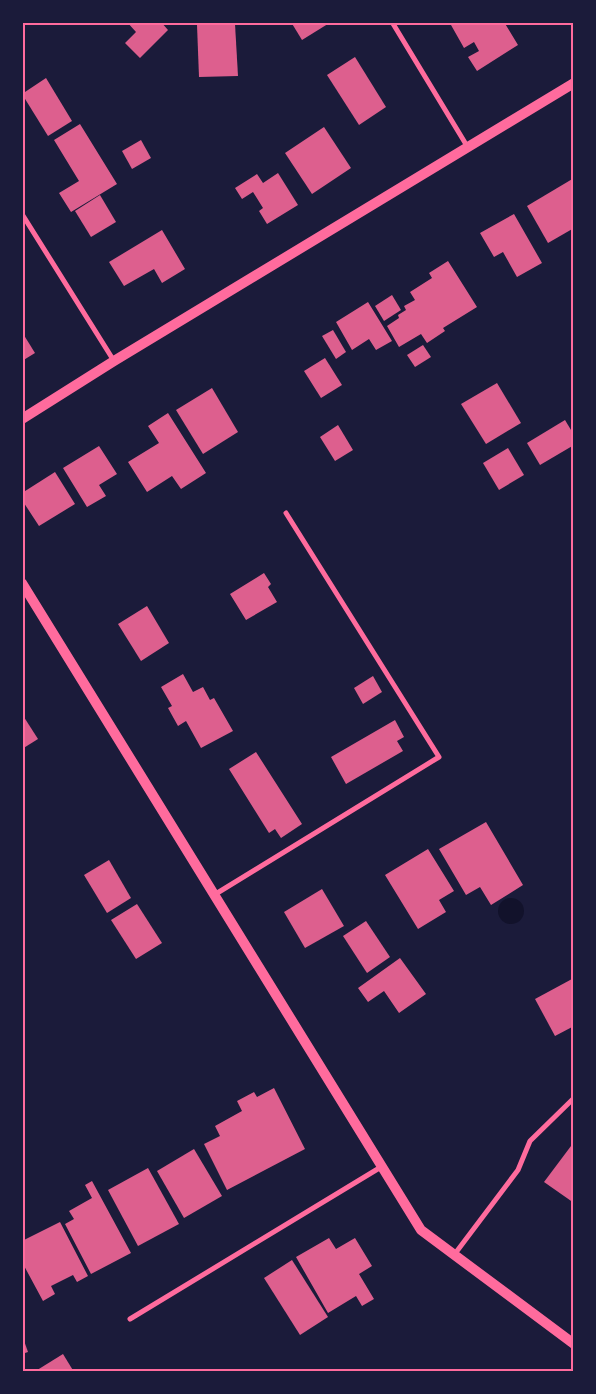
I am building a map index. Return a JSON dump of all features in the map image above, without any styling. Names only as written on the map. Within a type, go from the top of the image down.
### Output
[{"type":"main road","points":[[22,419],[467,146],[574,83]]},
{"type":"main road","points":[[22,583],[422,1230],[574,1344]]},
{"type":"street","points":[[392,22],[467,146]]},
{"type":"street","points":[[22,214],[114,361]]},
{"type":"street","points":[[214,894],[439,757],[286,513]]},
{"type":"street","points":[[454,1254],[518,1170],[530,1142],[574,1098]]},
{"type":"street","points":[[130,1319],[382,1167]]},
{"type":"shaded area","points":[[511,898],[520,902],[524,911],[520,920],[511,924],[502,920],[498,911],[502,902]]},
{"type":"building","points":[[127,22],[161,22],[168,30],[140,58],[125,43],[136,32]]},
{"type":"building","points":[[291,22],[331,22],[302,40]]},
{"type":"building","points":[[456,22],[504,22],[518,45],[477,71],[468,57],[479,51],[474,42],[464,48],[451,25]]},
{"type":"building","points":[[235,24],[238,76],[199,77],[197,25]]},
{"type":"building","points":[[355,57],[386,107],[359,125],[327,75]]},
{"type":"building","points":[[46,78],[72,121],[48,136],[22,94]]},
{"type":"building","points":[[80,124],[117,184],[71,212],[59,193],[79,181],[54,140]]},
{"type":"building","points":[[324,127],[351,168],[312,194],[285,153]]},
{"type":"building","points":[[141,140],[151,158],[132,169],[122,151]]},
{"type":"building","points":[[278,173],[298,205],[267,224],[259,211],[263,208],[253,192],[242,199],[235,188],[257,174],[263,183]]},
{"type":"building","points":[[574,178],[574,228],[548,243],[527,206]]},
{"type":"building","points":[[100,195],[116,222],[91,237],[75,211]]},
{"type":"building","points":[[514,214],[542,263],[517,277],[503,252],[494,257],[480,233]]},
{"type":"building","points":[[162,230],[185,269],[162,283],[154,269],[124,286],[109,262]]},
{"type":"building","points":[[448,261],[477,307],[443,328],[445,331],[427,343],[421,334],[399,347],[387,326],[399,318],[398,315],[406,310],[404,306],[415,300],[410,292],[432,278],[429,273]]},
{"type":"building","points":[[392,295],[401,310],[384,321],[375,306]]},
{"type":"building","points":[[368,302],[392,341],[376,350],[369,339],[352,350],[336,322]]},
{"type":"building","points":[[333,330],[346,352],[336,359],[322,336]]},
{"type":"building","points":[[22,332],[35,353],[22,361]]},
{"type":"building","points":[[423,345],[431,357],[415,367],[407,355]]},
{"type":"building","points":[[325,358],[342,385],[321,398],[304,371]]},
{"type":"building","points":[[497,383],[521,423],[486,444],[461,404]]},
{"type":"building","points":[[212,388],[238,432],[203,454],[176,410]]},
{"type":"building","points":[[168,413],[206,473],[181,489],[172,476],[147,492],[128,462],[159,443],[148,426]]},
{"type":"building","points":[[565,420],[574,435],[574,445],[540,465],[527,443]]},
{"type":"building","points":[[338,425],[353,450],[335,461],[320,437]]},
{"type":"building","points":[[99,446],[117,474],[99,485],[106,496],[87,507],[63,468]]},
{"type":"building","points":[[508,448],[524,475],[499,490],[483,463]]},
{"type":"building","points":[[55,472],[75,504],[39,526],[22,500],[22,493]]},
{"type":"building","points":[[264,573],[271,584],[268,587],[277,602],[246,620],[230,594]]},
{"type":"building","points":[[147,606],[169,643],[141,661],[118,624]]},
{"type":"building","points":[[183,674],[193,692],[203,687],[210,700],[214,698],[233,731],[201,748],[186,721],[178,726],[168,708],[172,706],[161,687]]},
{"type":"building","points":[[373,676],[382,692],[363,704],[354,688]]},
{"type":"building","points":[[22,714],[38,739],[22,749]]},
{"type":"building","points":[[395,720],[404,737],[397,741],[403,751],[346,784],[331,757]]},
{"type":"building","points":[[256,752],[302,824],[281,838],[275,829],[269,833],[229,769]]},
{"type":"building","points":[[486,822],[523,885],[491,905],[480,887],[466,895],[439,849]]},
{"type":"building","points":[[428,849],[454,891],[439,900],[446,912],[418,929],[385,875]]},
{"type":"building","points":[[109,860],[131,898],[107,913],[84,875]]},
{"type":"building","points":[[322,889],[344,926],[305,948],[284,912]]},
{"type":"building","points":[[137,904],[162,943],[136,959],[111,920]]},
{"type":"building","points":[[366,921],[390,957],[367,973],[343,936]]},
{"type":"building","points":[[400,958],[426,994],[399,1013],[384,991],[368,1002],[358,988]]},
{"type":"building","points":[[572,979],[574,1026],[555,1036],[535,999]]},
{"type":"building","points":[[274,1088],[305,1149],[227,1190],[204,1144],[220,1136],[215,1126],[242,1111],[237,1101],[254,1092],[257,1097]]},
{"type":"building","points":[[574,1142],[574,1203],[544,1182]]},
{"type":"building","points":[[194,1149],[222,1196],[184,1218],[157,1171]]},
{"type":"building","points":[[148,1168],[179,1224],[138,1246],[108,1190]]},
{"type":"building","points":[[92,1181],[131,1253],[91,1274],[65,1224],[74,1219],[69,1211],[92,1198],[85,1185]]},
{"type":"building","points":[[60,1222],[88,1276],[77,1282],[73,1275],[51,1286],[55,1294],[43,1301],[22,1262],[22,1241]]},
{"type":"building","points":[[329,1238],[336,1249],[355,1238],[372,1266],[359,1274],[374,1299],[362,1306],[356,1296],[328,1313],[296,1257]]},
{"type":"building","points":[[292,1260],[328,1317],[300,1335],[264,1278]]},
{"type":"building","points":[[22,1335],[28,1352],[22,1354]]},
{"type":"building","points":[[63,1354],[74,1372],[34,1372]]}]
